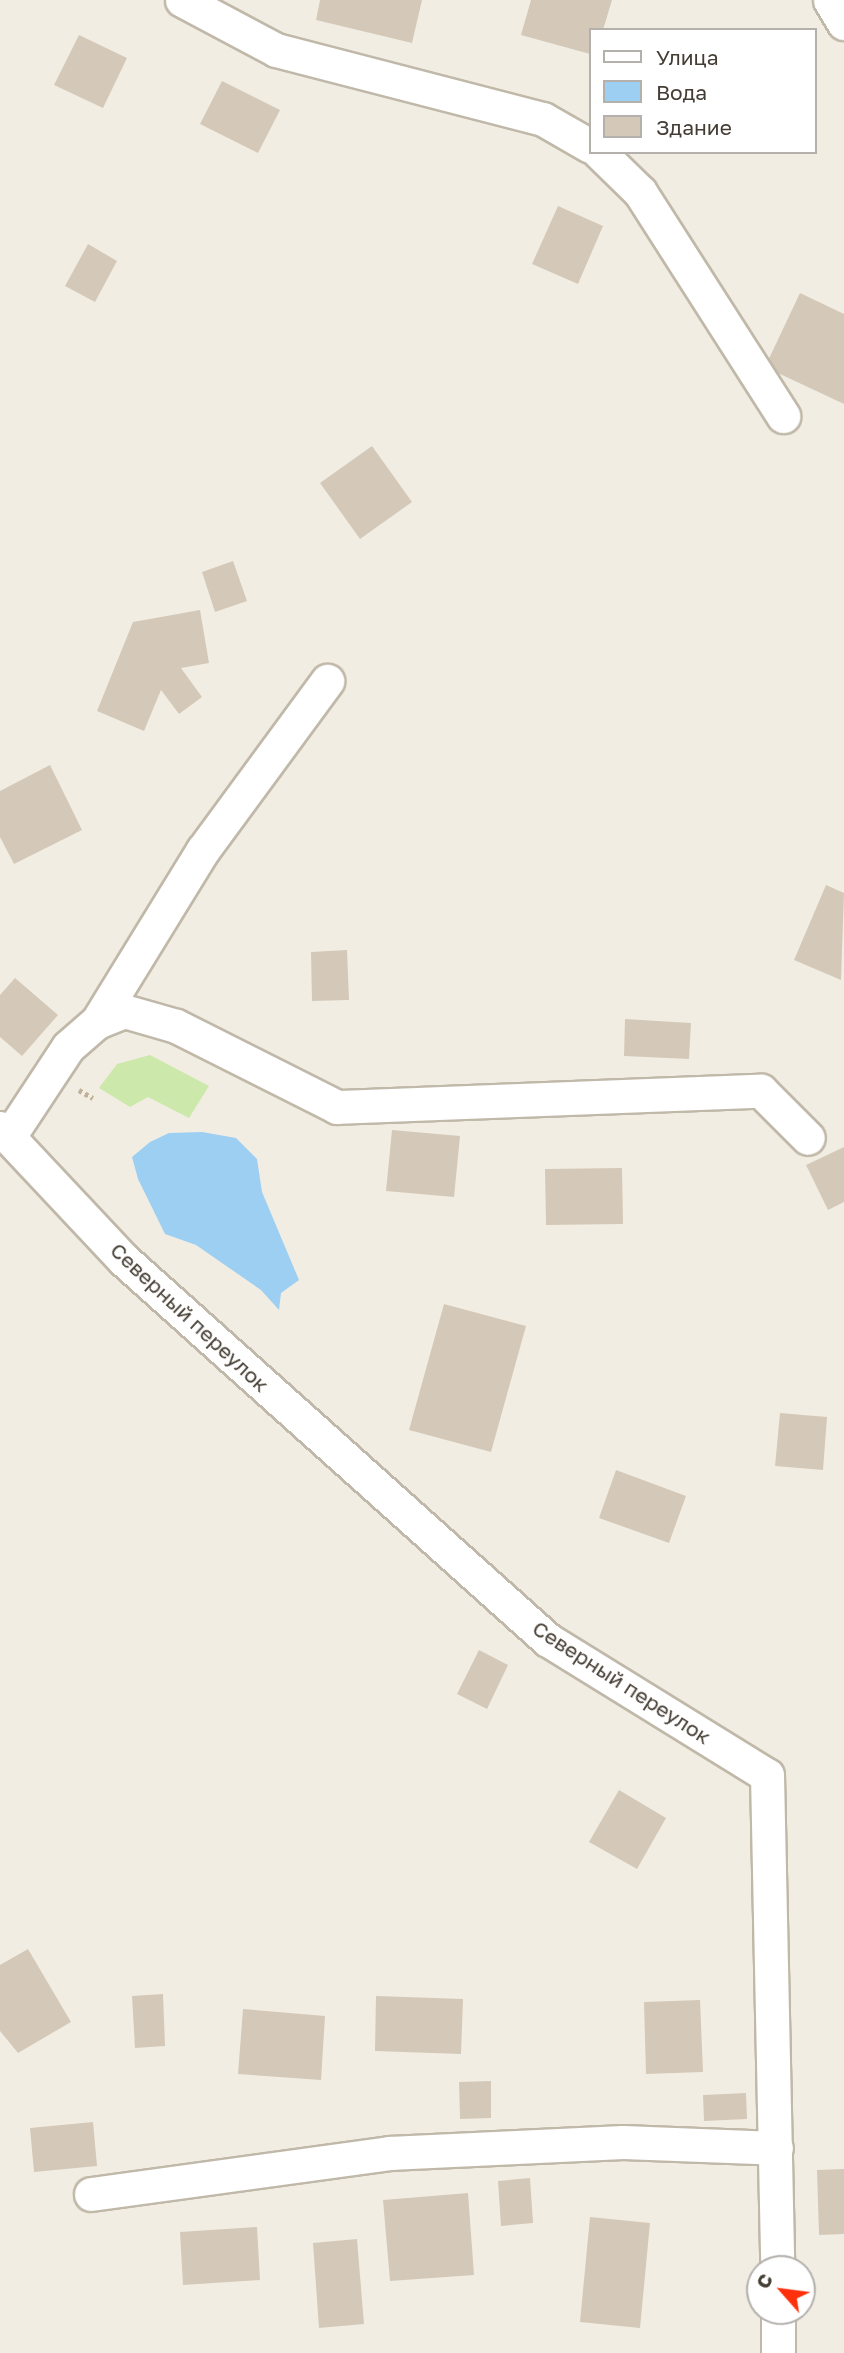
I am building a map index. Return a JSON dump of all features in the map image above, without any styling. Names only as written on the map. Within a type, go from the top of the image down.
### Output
[{"type":"street","points":[[182,0],[276,50],[543,119],[588,145]]},
{"type":"street","points":[[830,0],[844,23]]},
{"type":"street","points":[[601,154],[640,192],[783,416]]},
{"type":"street","points":[[5,1132],[68,1047],[97,1021],[204,850],[327,681]]},
{"type":"street","points":[[97,1021],[124,1011],[176,1026],[337,1107],[761,1091],[808,1138]]},
{"type":"street","name":"Северный переулок","points":[[5,1132],[126,1262],[548,1640],[767,1775],[777,2255]]},
{"type":"street","points":[[91,2194],[389,2153],[623,2142],[776,2147]]},
{"type":"street","points":[[778,2325],[778,2353]]},
{"type":"green space","points":[[150,1055],[209,1086],[189,1118],[148,1097],[130,1107],[99,1088],[117,1064]]},
{"type":"water","points":[[202,1132],[236,1138],[257,1159],[262,1192],[299,1280],[281,1293],[279,1310],[261,1290],[196,1245],[165,1234],[138,1179],[132,1157],[150,1142],[169,1133]]},
{"type":"building","points":[[320,0],[422,0],[412,43],[316,20]]},
{"type":"building","points":[[531,0],[612,0],[604,28],[588,28],[588,53],[521,35]]},
{"type":"building","points":[[79,35],[127,58],[103,108],[54,85]]},
{"type":"building","points":[[222,81],[280,110],[258,153],[200,124]]},
{"type":"building","points":[[558,206],[603,226],[578,284],[532,264]]},
{"type":"building","points":[[88,244],[117,261],[95,302],[65,286]]},
{"type":"building","points":[[800,293],[844,314],[844,404],[765,367]]},
{"type":"building","points":[[372,446],[412,502],[360,539],[320,483]]},
{"type":"building","points":[[233,561],[247,601],[215,612],[202,572]]},
{"type":"building","points":[[200,610],[209,663],[181,668],[202,697],[179,714],[161,690],[144,731],[97,711],[133,622]]},
{"type":"building","points":[[50,765],[82,830],[14,864],[0,837],[0,791]]},
{"type":"building","points":[[826,885],[844,893],[841,980],[794,960]]},
{"type":"building","points":[[347,950],[349,1000],[312,1001],[311,952]]},
{"type":"building","points":[[15,978],[58,1015],[22,1056],[0,1037],[0,995]]},
{"type":"building","points":[[625,1019],[691,1023],[689,1059],[624,1056]]},
{"type":"building","points":[[392,1130],[460,1136],[454,1197],[386,1191]]},
{"type":"building","points":[[844,1147],[844,1202],[828,1210],[806,1165]]},
{"type":"building","points":[[622,1168],[623,1224],[546,1225],[545,1169]]},
{"type":"building","points":[[444,1304],[526,1326],[491,1452],[409,1430]]},
{"type":"building","points":[[780,1413],[827,1417],[823,1470],[775,1466]]},
{"type":"building","points":[[616,1470],[686,1496],[669,1543],[599,1518]]},
{"type":"building","points":[[479,1650],[508,1665],[487,1709],[457,1694]]},
{"type":"building","points":[[619,1790],[666,1818],[637,1869],[589,1842]]},
{"type":"building","points":[[28,1949],[71,2022],[18,2053],[0,2031],[0,1965]]},
{"type":"building","points":[[163,1994],[165,2046],[135,2048],[132,1996]]},
{"type":"building","points":[[376,1996],[463,1999],[461,2054],[375,2051]]},
{"type":"building","points":[[700,2000],[703,2072],[646,2074],[644,2002]]},
{"type":"building","points":[[243,2009],[325,2016],[321,2080],[238,2074]]},
{"type":"building","points":[[491,2081],[491,2118],[460,2119],[459,2082]]},
{"type":"building","points":[[746,2093],[747,2119],[704,2121],[703,2095]]},
{"type":"building","points":[[93,2122],[97,2166],[34,2172],[30,2128]]},
{"type":"building","points":[[844,2169],[844,2234],[819,2235],[817,2170]]},
{"type":"building","points":[[530,2178],[533,2223],[501,2226],[498,2181]]},
{"type":"building","points":[[468,2193],[474,2275],[390,2281],[383,2200]]},
{"type":"building","points":[[590,2217],[650,2223],[640,2328],[580,2322]]},
{"type":"building","points":[[257,2227],[260,2280],[183,2285],[180,2232]]},
{"type":"building","points":[[357,2239],[364,2324],[319,2328],[313,2243]]}]
